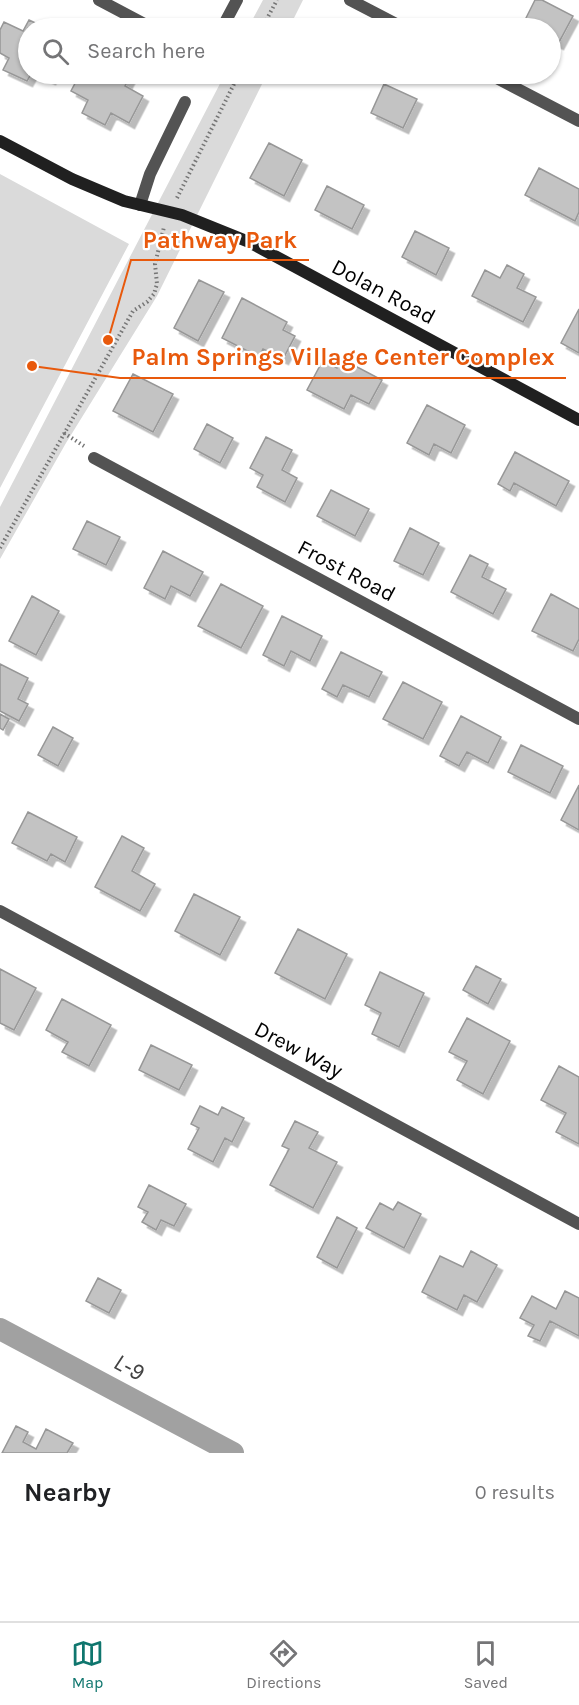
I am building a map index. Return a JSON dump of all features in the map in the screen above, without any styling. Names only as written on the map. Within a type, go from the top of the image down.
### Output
[{"type":"street","points":[[99,0],[133,18]]},
{"type":"street","points":[[227,18],[237,0]]},
{"type":"street","points":[[351,0],[385,18]]},
{"type":"street","points":[[508,84],[579,122]]},
{"type":"street","points":[[140,205],[150,174],[185,102]]},
{"type":"street","name":"Dolan Road","points":[[0,141],[72,179],[124,201],[210,225],[249,242],[579,420]]},
{"type":"street","name":"Frost Road","points":[[94,458],[579,719]]},
{"type":"street","name":"Drew Way","points":[[0,911],[579,1224]]},
{"type":"path","points":[[267,18],[277,0]]},
{"type":"path","points":[[0,548],[133,311],[147,302],[154,294],[157,284],[155,264],[170,213],[234,84]]},
{"type":"path","points":[[64,434],[82,444],[94,458]]},
{"type":"shaded area","points":[[263,0],[303,0],[294,18],[253,18]]},
{"type":"shaded area","points":[[220,84],[262,84],[157,296],[66,443],[0,559],[0,507]]},
{"type":"shaded area","points":[[0,174],[129,244],[0,488]]},
{"type":"building","points":[[535,0],[542,0],[573,16],[561,38],[561,18],[526,18]]},
{"type":"building","points":[[4,22],[18,29],[18,77],[3,70],[9,58],[0,53],[0,30]]},
{"type":"building","points":[[75,84],[126,84],[125,86],[143,96],[129,123],[111,113],[105,125],[82,113],[88,100],[71,91]]},
{"type":"building","points":[[384,84],[417,99],[403,128],[371,113]]},
{"type":"building","points":[[269,143],[302,160],[284,196],[250,178]]},
{"type":"building","points":[[539,168],[579,189],[579,212],[575,221],[525,195]]},
{"type":"building","points":[[327,186],[364,205],[352,229],[315,210]]},
{"type":"building","points":[[415,231],[449,248],[436,275],[402,257]]},
{"type":"building","points":[[507,265],[524,274],[517,288],[536,297],[523,322],[472,296],[485,270],[500,278]]},
{"type":"building","points":[[199,280],[224,292],[198,341],[174,328]]},
{"type":"building","points":[[242,298],[287,322],[283,330],[295,336],[283,359],[263,349],[259,357],[222,338]]},
{"type":"building","points":[[579,309],[579,353],[561,343]]},
{"type":"building","points":[[342,359],[382,380],[369,404],[351,395],[344,409],[307,390],[323,360],[337,368]]},
{"type":"building","points":[[133,374],[173,394],[153,432],[113,411]]},
{"type":"building","points":[[427,405],[465,425],[451,453],[434,444],[429,455],[407,443]]},
{"type":"building","points":[[207,424],[233,438],[220,463],[194,449]]},
{"type":"building","points":[[266,437],[292,450],[282,470],[297,478],[285,502],[257,487],[263,475],[250,468]]},
{"type":"building","points":[[515,452],[569,481],[556,506],[514,483],[510,491],[498,484]]},
{"type":"building","points":[[331,490],[369,509],[355,536],[317,516]]},
{"type":"building","points":[[87,521],[120,537],[106,565],[73,549]]},
{"type":"building","points":[[410,528],[439,543],[423,575],[394,561]]},
{"type":"building","points":[[163,551],[203,572],[190,596],[171,586],[165,599],[144,588]]},
{"type":"building","points":[[470,555],[488,564],[482,577],[506,589],[493,614],[451,592]]},
{"type":"building","points":[[221,584],[263,606],[241,648],[198,626]]},
{"type":"building","points":[[551,594],[579,609],[579,639],[573,651],[532,631]]},
{"type":"building","points":[[32,596],[59,611],[36,655],[9,641]]},
{"type":"building","points":[[282,616],[322,636],[310,661],[291,651],[284,666],[263,655]]},
{"type":"building","points":[[341,652],[382,672],[369,697],[343,685],[337,697],[322,689]]},
{"type":"building","points":[[0,664],[28,678],[18,699],[28,704],[19,721],[0,711]]},
{"type":"building","points":[[403,682],[442,702],[423,739],[383,719]]},
{"type":"building","points":[[0,714],[9,719],[3,730],[0,728]]},
{"type":"building","points":[[461,716],[501,737],[488,763],[467,752],[459,766],[440,756]]},
{"type":"building","points":[[53,727],[73,738],[58,766],[38,755]]},
{"type":"building","points":[[521,745],[563,766],[550,793],[508,772]]},
{"type":"building","points":[[579,785],[579,830],[561,820]]},
{"type":"building","points":[[28,812],[77,837],[65,862],[51,854],[47,861],[12,843]]},
{"type":"building","points":[[122,836],[144,848],[132,871],[155,884],[140,911],[95,887]]},
{"type":"building","points":[[194,894],[240,917],[220,955],[175,931]]},
{"type":"building","points":[[298,929],[347,954],[325,999],[275,973]]},
{"type":"building","points":[[476,966],[501,979],[488,1004],[463,990]]},
{"type":"building","points":[[0,969],[36,988],[14,1030],[0,1023]]},
{"type":"building","points":[[380,972],[424,993],[399,1047],[372,1034],[381,1013],[365,1005]]},
{"type":"building","points":[[62,999],[111,1025],[89,1066],[62,1052],[68,1042],[46,1030]]},
{"type":"building","points":[[467,1018],[510,1041],[483,1094],[457,1080],[467,1061],[449,1052]]},
{"type":"building","points":[[151,1045],[192,1065],[179,1090],[139,1070]]},
{"type":"building","points":[[559,1066],[579,1077],[579,1144],[556,1132],[566,1113],[541,1100]]},
{"type":"building","points":[[200,1106],[218,1115],[222,1107],[244,1118],[232,1142],[225,1138],[213,1162],[188,1149],[199,1128],[191,1124]]},
{"type":"building","points":[[295,1121],[318,1132],[309,1148],[337,1162],[313,1208],[270,1185],[289,1149],[282,1146]]},
{"type":"building","points":[[149,1185],[186,1204],[174,1226],[161,1220],[156,1230],[142,1222],[148,1212],[138,1207]]},
{"type":"building","points":[[398,1202],[421,1214],[404,1248],[366,1228],[380,1203],[393,1210]]},
{"type":"building","points":[[337,1217],[357,1228],[337,1268],[317,1257]]},
{"type":"building","points":[[471,1251],[497,1265],[477,1302],[464,1295],[457,1310],[422,1292],[440,1256],[463,1267]]},
{"type":"building","points":[[98,1278],[121,1290],[109,1313],[86,1301]]},
{"type":"building","points":[[565,1291],[579,1298],[579,1336],[550,1321],[540,1341],[528,1336],[534,1325],[520,1318],[532,1296],[556,1309]]},
{"type":"building","points":[[16,1426],[28,1432],[23,1442],[36,1449],[46,1429],[73,1443],[67,1453],[2,1453]]},
{"type":"waterway","name":"L-9","points":[[0,1329],[233,1453]]},
{"type":"place","name":"Pathway Park","points":[[108,340]]},
{"type":"place","name":"Palm Springs Village Center Complex","points":[[32,366]]}]
